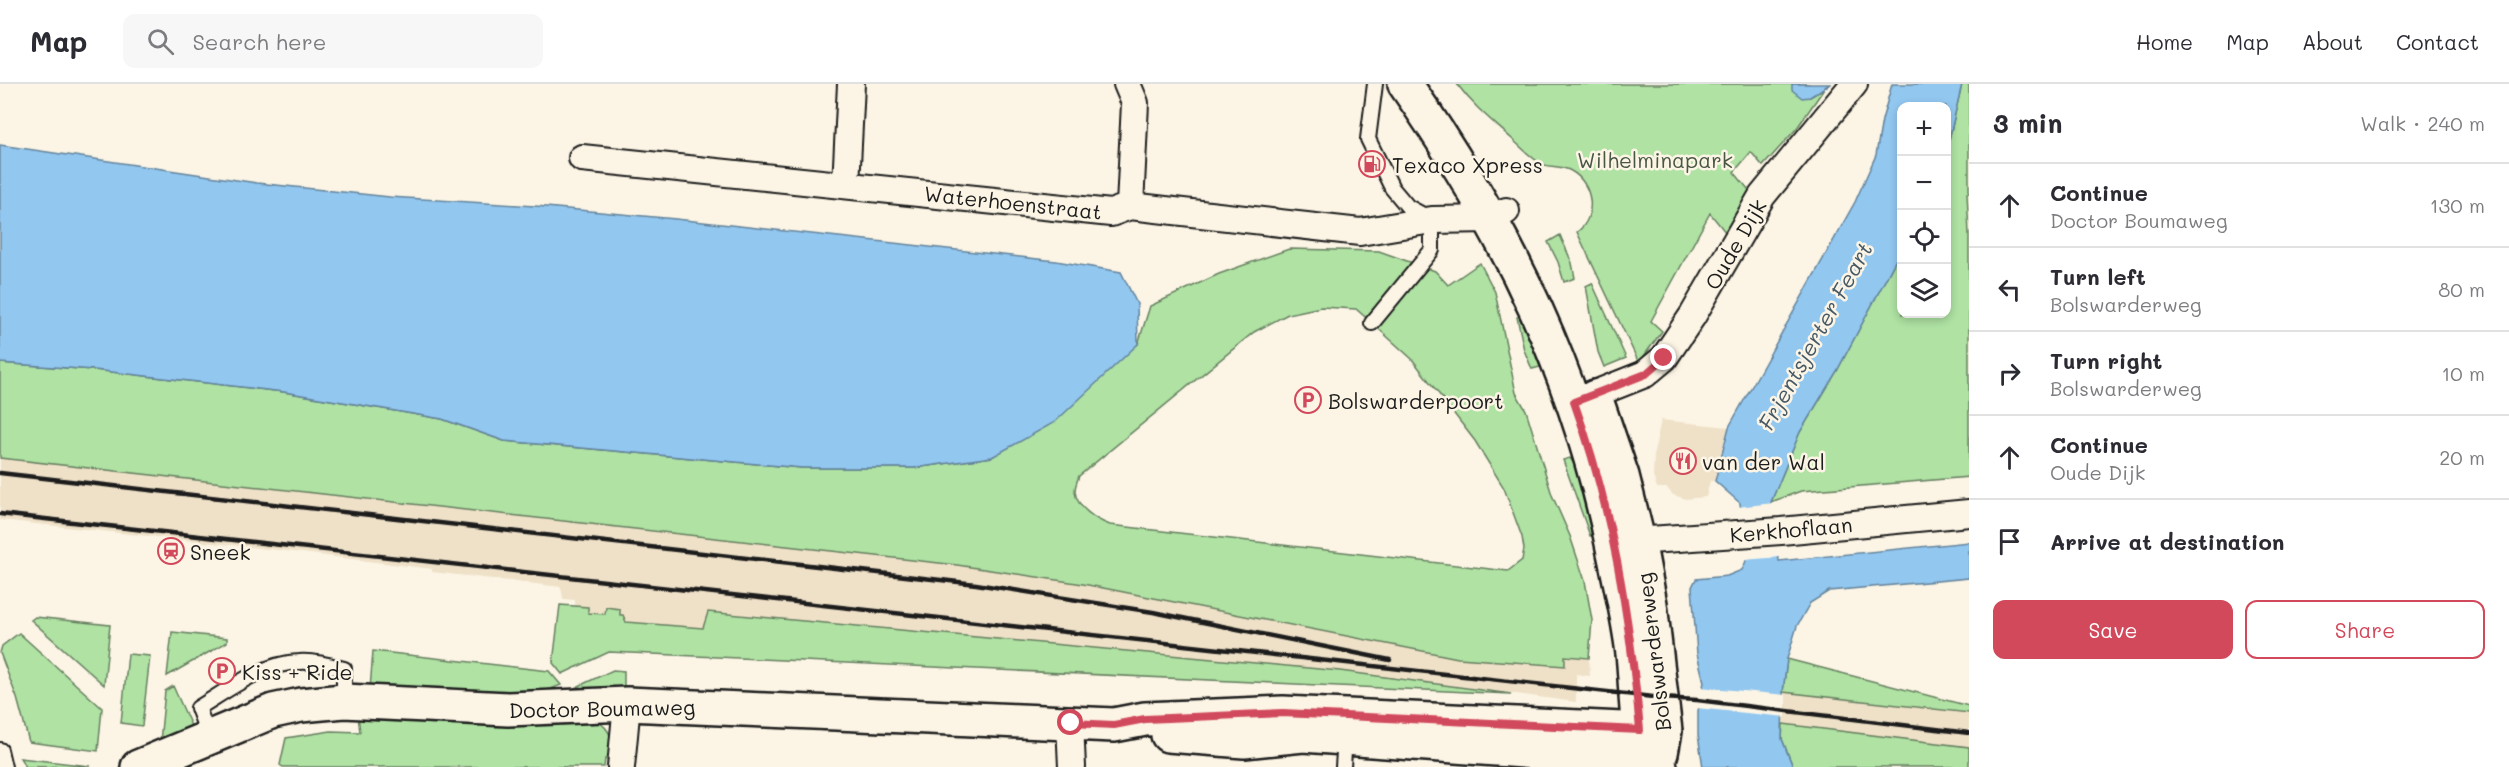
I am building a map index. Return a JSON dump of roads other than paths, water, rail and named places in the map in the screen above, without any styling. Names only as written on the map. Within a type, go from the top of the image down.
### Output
[{"type":"main road","name":"Bolswarderweg","points":[[1405,84],[1446,142],[1492,217],[1553,304],[1592,395],[1622,476],[1625,541],[1650,604],[1656,747]]},
{"type":"main road","name":"Bolswarderweg","points":[[1425,84],[1492,217]]},
{"type":"main road","name":"Doctor Boumaweg","points":[[138,767],[273,711],[300,705],[344,701],[508,710],[627,704],[1071,723],[1114,725],[1147,733],[1244,741],[1303,735],[1344,741],[1656,747]]},
{"type":"street","points":[[846,185],[850,84]]},
{"type":"street","points":[[1127,84],[1135,103],[1131,206]]},
{"type":"street","name":"Oude Dijk","points":[[1592,395],[1646,374],[1664,358],[1694,315],[1762,196],[1854,84]]},
{"type":"street","name":"Waterhoenstraat","points":[[582,158],[1111,213],[1131,206],[1360,232],[1432,220],[1492,217]]},
{"type":"street","name":"Kerkhoflaan","points":[[1625,541],[1781,531],[1969,513]]},
{"type":"street","points":[[621,767],[627,704]]},
{"type":"street","points":[[1071,723],[1072,767]]},
{"type":"lane","points":[[1372,323],[1432,250],[1432,220],[1408,207],[1392,188],[1368,139],[1375,84]]},
{"type":"lane","points":[[210,736],[198,708],[260,673],[282,664],[316,662],[344,669],[344,701]]},
{"type":"lane","points":[[0,750],[4,767]]},
{"type":"water","points":[[1792,84],[1830,84],[1810,97],[1802,98],[1792,90]]},
{"type":"water","name":"Frjentsjerter Feart","points":[[1892,84],[1962,84],[1951,131],[1951,102],[1897,102],[1897,258],[1837,371],[1800,432],[1771,502],[1779,561],[1969,542],[1969,578],[1829,591],[1810,603],[1797,626],[1787,659],[1783,692],[1782,739],[1793,767],[1703,767],[1698,735],[1698,711],[1704,682],[1697,654],[1692,587],[1696,579],[1727,576],[1742,570],[1746,561],[1740,503],[1715,481],[1729,427],[1855,202],[1876,155],[1882,120]]},
{"type":"water","points":[[0,145],[257,183],[390,197],[535,206],[676,219],[1056,261],[1121,272],[1137,304],[1138,344],[1055,422],[992,457],[914,468],[802,468],[504,441],[442,419],[284,392],[94,370],[0,363]]},
{"type":"railway","points":[[0,473],[976,584],[1153,612],[1390,660]]},
{"type":"railway","points":[[0,514],[1662,698],[1697,700],[1969,733]]},
{"type":"place","name":"Texaco Xpress","points":[[1372,164]]},
{"type":"place","name":"Bolswarderpoort","points":[[1308,400]]},
{"type":"place","name":"van der Wal","points":[[1683,461]]},
{"type":"place","name":"Sneek","points":[[171,551]]},
{"type":"place","name":"Kiss + Ride","points":[[222,671]]},
{"type":"park label","name":"Wilhelminapark","points":[[1655,159]]}]
